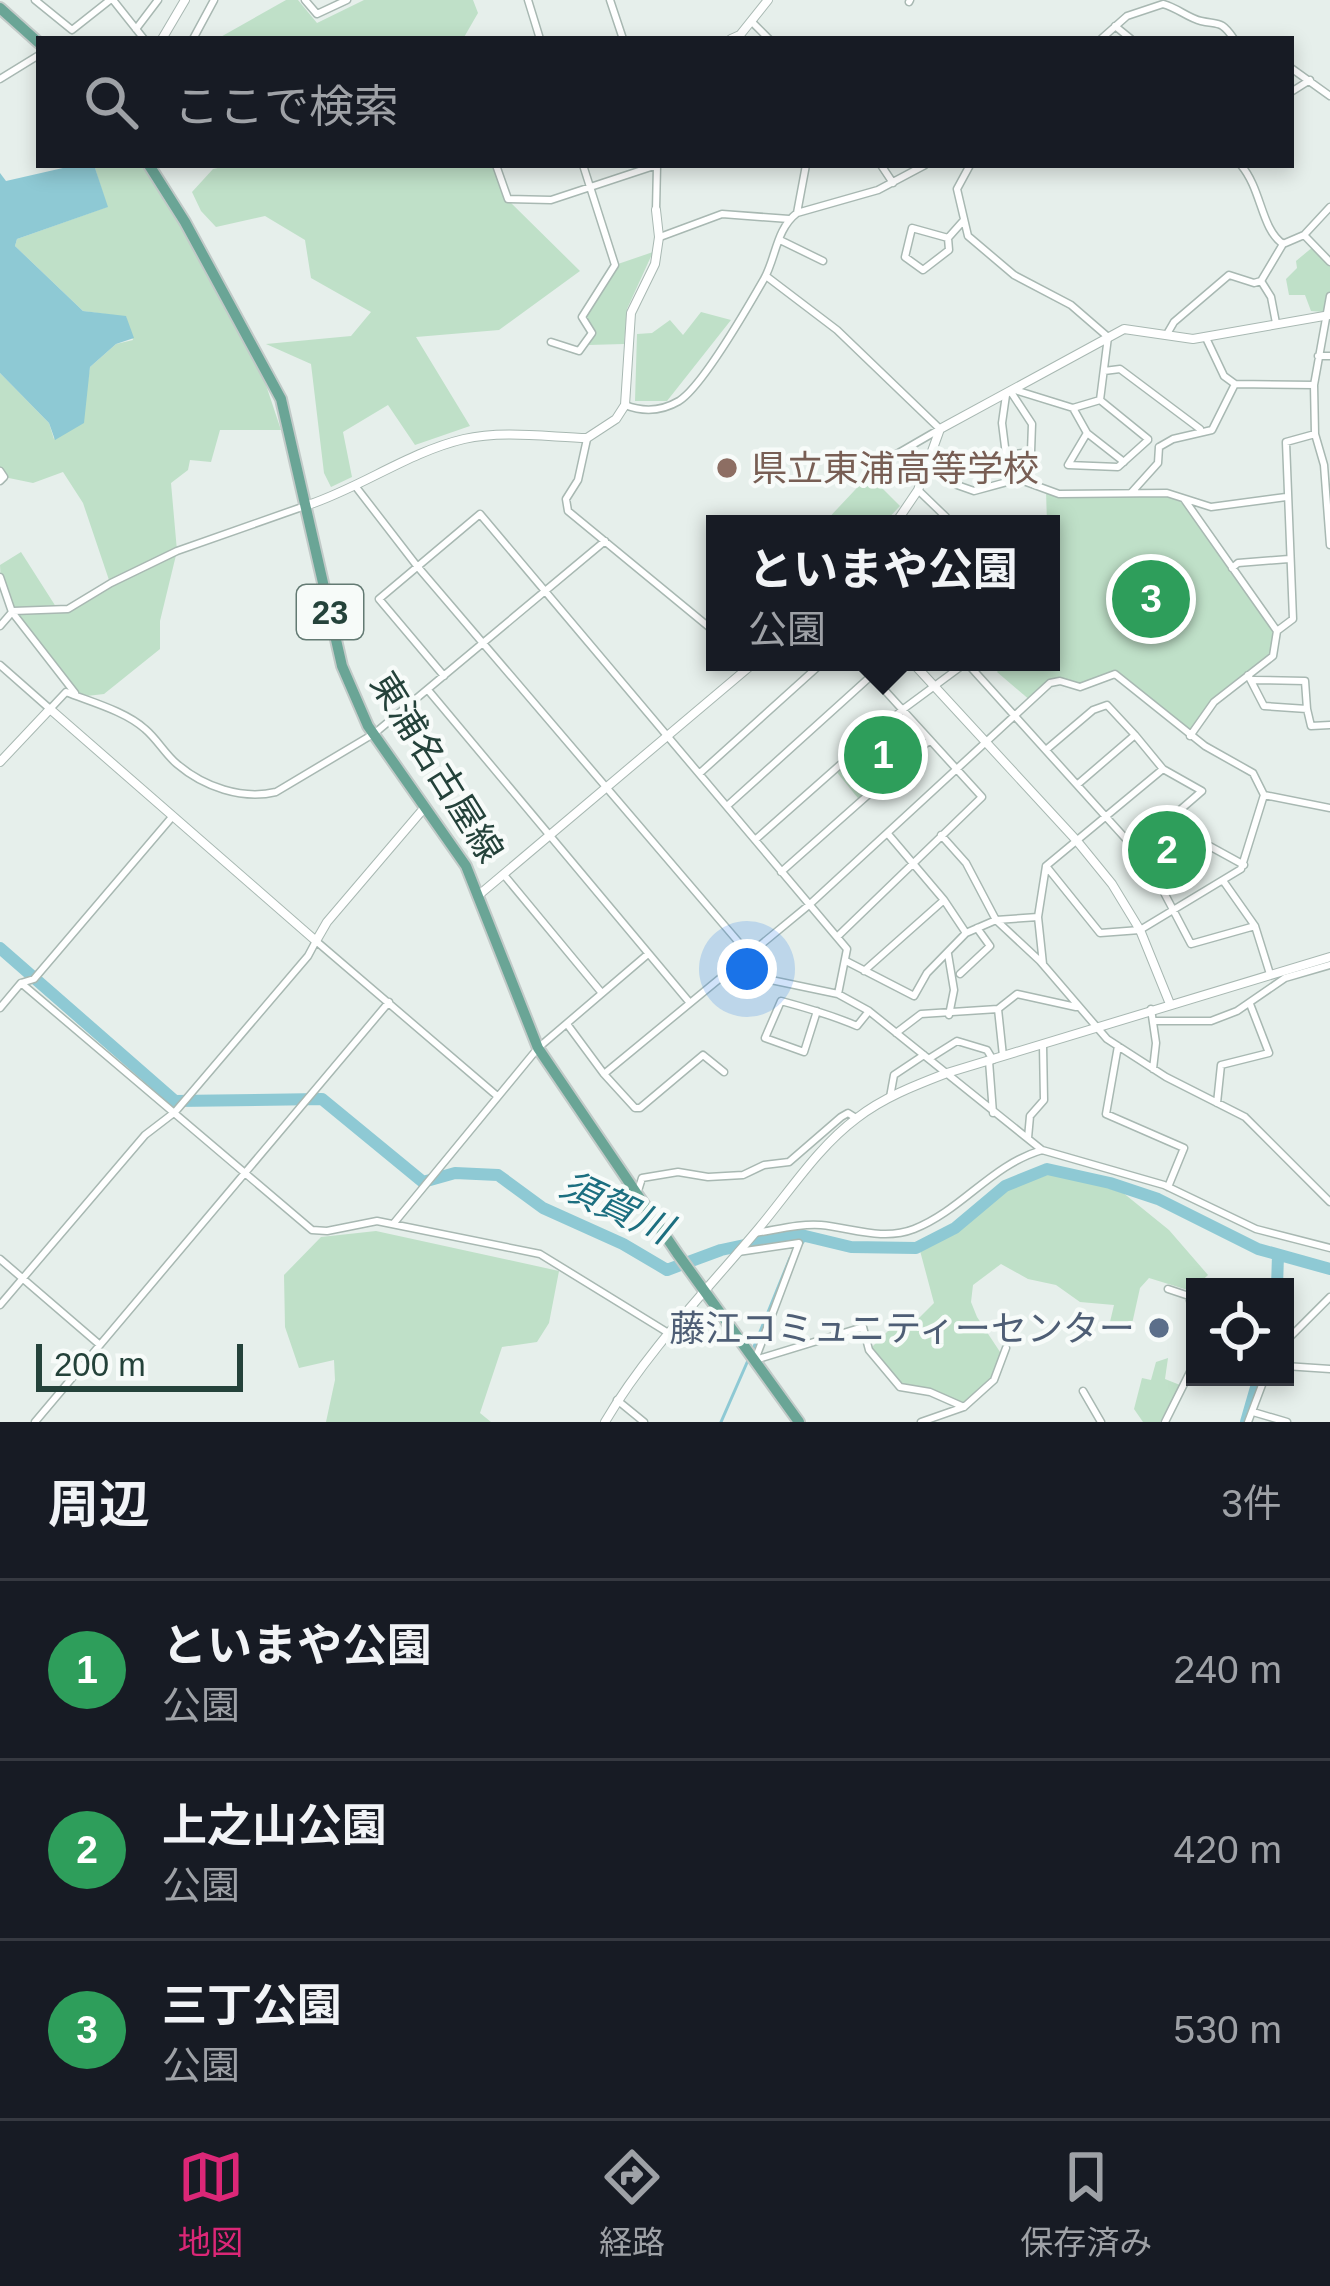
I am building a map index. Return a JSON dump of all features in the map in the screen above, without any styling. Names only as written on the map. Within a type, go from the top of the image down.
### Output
[{"type":"main road","points":[[0,8],[36,40]]},
{"type":"main road","name":"東浦名古屋線","points":[[151,168],[274,384],[291,433],[342,666],[354,698],[450,840],[480,894],[538,1048],[799,1422]]},
{"type":"street","points":[[41,2],[73,30],[111,0],[142,36]]},
{"type":"street","points":[[136,28],[158,0]]},
{"type":"street","points":[[164,36],[185,0]]},
{"type":"street","points":[[195,36],[214,0]]},
{"type":"street","points":[[304,0],[317,14],[347,0]]},
{"type":"street","points":[[527,0],[539,36]]},
{"type":"street","points":[[610,0],[622,36]]},
{"type":"street","points":[[740,36],[769,0]]},
{"type":"street","points":[[1104,36],[1127,16],[1163,2],[1201,21],[1212,20],[1232,36]]},
{"type":"street","points":[[752,22],[767,36]]},
{"type":"street","points":[[1114,26],[1127,36]]},
{"type":"street","points":[[0,79],[36,57]]},
{"type":"street","points":[[1294,70],[1330,96]]},
{"type":"street","points":[[1294,90],[1310,80]]},
{"type":"street","points":[[497,168],[508,200],[551,200],[647,168]]},
{"type":"street","points":[[551,342],[579,351],[592,334],[582,317],[615,265],[584,168]]},
{"type":"street","points":[[0,626],[11,612],[68,609],[177,551],[356,487],[413,457],[469,437],[587,438],[616,419],[625,405],[632,313],[655,264],[657,168]]},
{"type":"street","points":[[625,405],[656,410],[682,400],[766,276],[793,216],[805,168]]},
{"type":"street","points":[[883,168],[892,184]]},
{"type":"street","points":[[659,237],[722,214],[793,216],[892,184],[920,168]]},
{"type":"street","points":[[968,168],[957,189],[968,236],[1014,275],[1071,304],[1108,337]]},
{"type":"street","points":[[1243,168],[1255,182],[1270,235],[1283,244]]},
{"type":"street","points":[[1166,337],[1174,322],[1229,275],[1254,284],[1261,281],[1283,244],[1304,235],[1330,207]]},
{"type":"street","points":[[948,238],[912,228],[905,256],[923,270],[949,250],[948,238],[964,220]]},
{"type":"street","points":[[1304,235],[1330,262]]},
{"type":"street","points":[[780,240],[823,261]]},
{"type":"street","points":[[766,276],[837,330],[940,429]]},
{"type":"street","points":[[1261,281],[1271,297],[1276,323]]},
{"type":"street","points":[[1330,296],[1314,385],[1330,545]]},
{"type":"street","points":[[877,466],[1108,337],[1135,328],[1166,337],[1206,337],[1328,315]]},
{"type":"street","points":[[1100,400],[1108,337]]},
{"type":"street","points":[[1206,337],[1224,376],[1235,384],[1314,385]]},
{"type":"street","points":[[1318,356],[1330,356]]},
{"type":"street","points":[[1104,371],[1120,369],[1202,430]]},
{"type":"street","points":[[1159,447],[1212,430],[1235,384]]},
{"type":"street","points":[[1011,393],[1032,424],[1031,452],[1006,454],[1002,423],[1011,393]]},
{"type":"street","points":[[1011,393],[1073,408],[1100,400]]},
{"type":"street","points":[[1100,400],[1159,447]]},
{"type":"street","points":[[1073,408],[1087,433],[1124,462]]},
{"type":"street","points":[[905,515],[940,429]]},
{"type":"street","points":[[1087,433],[1068,465],[1118,467],[1148,440]]},
{"type":"street","points":[[1190,736],[1214,703],[1273,656],[1277,631],[1293,619],[1286,442],[1316,434]]},
{"type":"street","points":[[587,438],[578,480],[566,499],[568,511],[706,625]]},
{"type":"street","points":[[1130,494],[1158,464],[1159,447]]},
{"type":"street","points":[[930,459],[957,484],[974,490],[1018,479],[1059,494],[1182,496],[1211,507],[1286,496]]},
{"type":"street","points":[[356,487],[417,566],[771,980],[838,994],[869,1011],[1042,1150],[1168,1187],[1256,1229],[1330,1248]]},
{"type":"street","points":[[918,490],[944,515]]},
{"type":"street","points":[[1182,496],[1277,631]]},
{"type":"street","points":[[443,676],[379,599],[480,514],[847,949],[838,994]]},
{"type":"street","points":[[0,762],[67,692],[139,724],[190,774],[224,789],[257,796],[276,792],[375,733],[605,541]]},
{"type":"street","points":[[1232,568],[1238,563],[1288,559]]},
{"type":"street","points":[[0,577],[11,612],[78,697]]},
{"type":"street","points":[[0,665],[496,1095]]},
{"type":"street","points":[[480,894],[741,671]]},
{"type":"street","points":[[700,773],[813,671]]},
{"type":"street","points":[[838,937],[982,797],[867,671]]},
{"type":"street","points":[[920,671],[1112,884],[1140,930],[1171,1004]]},
{"type":"street","points":[[755,840],[902,710],[954,671]]},
{"type":"street","points":[[974,671],[1135,849],[1160,883],[1191,944],[1255,926]]},
{"type":"street","points":[[604,1074],[809,905],[1049,683],[1060,681],[1080,688],[1114,674],[1190,736],[1253,773],[1264,795],[1244,865],[1224,882],[1140,930],[1100,933],[1046,866]]},
{"type":"street","points":[[727,806],[872,676]]},
{"type":"street","points":[[1251,678],[1264,706],[1306,710]]},
{"type":"street","points":[[1251,678],[1305,681],[1311,726],[1330,725]]},
{"type":"street","points":[[428,690],[690,1004]]},
{"type":"street","points":[[1046,749],[1093,710],[1107,705],[1163,769],[1202,791],[1135,849]]},
{"type":"street","points":[[1078,784],[1135,736]]},
{"type":"street","points":[[782,872],[930,740]]},
{"type":"street","points":[[1043,965],[1038,916],[1046,866],[1163,769]]},
{"type":"street","points":[[1264,795],[1330,808]]},
{"type":"street","points":[[0,1305],[146,1135],[175,1112],[308,956],[327,922],[425,807]]},
{"type":"street","points":[[0,1008],[21,983],[34,979],[172,817]]},
{"type":"street","points":[[1175,817],[1204,844],[1244,865]]},
{"type":"street","points":[[888,834],[966,933]]},
{"type":"street","points":[[941,835],[966,862],[996,920],[1043,965],[1095,1026],[1153,1069],[1245,1117],[1330,1202]]},
{"type":"street","points":[[1160,883],[1204,844]]},
{"type":"street","points":[[503,875],[601,992]]},
{"type":"street","points":[[1224,882],[1255,926],[1270,975]]},
{"type":"street","points":[[864,970],[944,900]]},
{"type":"street","points":[[845,961],[914,996],[927,973],[966,933],[996,920],[1038,916]]},
{"type":"street","points":[[960,974],[990,946],[977,928]]},
{"type":"street","points":[[394,1223],[538,1048],[648,954]]},
{"type":"street","points":[[948,955],[954,990],[949,1015]]},
{"type":"street","points":[[605,1422],[670,1334],[819,1154],[856,1118],[890,1097],[947,1073],[1151,1009],[1330,961]]},
{"type":"street","points":[[1153,1021],[1211,1022],[1250,1003],[1285,978],[1330,961]]},
{"type":"street","points":[[21,983],[312,1230],[327,1232],[376,1221],[540,1254],[670,1334]]},
{"type":"street","points":[[896,1033],[921,1014],[998,1009],[1017,994],[1080,1008]]},
{"type":"street","points":[[817,1011],[804,1052],[765,1038],[781,1001],[817,1011],[857,1026],[869,1011]]},
{"type":"street","points":[[35,1422],[388,1002]]},
{"type":"street","points":[[1217,1103],[1221,1065],[1269,1053],[1250,1003]]},
{"type":"street","points":[[993,1113],[998,1009]]},
{"type":"street","points":[[1151,1009],[1153,1069]]},
{"type":"street","points":[[567,1024],[604,1074],[640,1108],[703,1054],[724,1072]]},
{"type":"street","points":[[890,1097],[895,1075],[957,1041],[987,1050],[995,1059]]},
{"type":"street","points":[[1028,1138],[1030,1116],[1044,1100],[1043,1043]]},
{"type":"street","points":[[1118,1046],[1106,1114],[1184,1148],[1168,1187]]},
{"type":"street","points":[[637,1195],[643,1178],[679,1172],[708,1177],[743,1175],[764,1165],[789,1162],[841,1117],[848,1113],[856,1118]]},
{"type":"street","points":[[755,1233],[817,1224],[872,1233],[908,1232],[949,1209],[1012,1160],[1042,1150]]},
{"type":"street","points":[[738,1252],[799,1243],[752,1356]]},
{"type":"street","points":[[0,1259],[100,1345]]},
{"type":"street","points":[[1168,1289],[1186,1295]]},
{"type":"street","points":[[1294,1333],[1330,1298]]},
{"type":"street","points":[[752,1356],[863,1327],[868,1350],[900,1388],[930,1391],[964,1407]]},
{"type":"street","points":[[921,1422],[964,1407],[994,1379],[1006,1348]]},
{"type":"street","points":[[1294,1367],[1330,1370]]},
{"type":"street","points":[[1165,1422],[1186,1380]]},
{"type":"street","points":[[1248,1422],[1262,1386]]},
{"type":"street","points":[[1084,1391],[1101,1422]]},
{"type":"street","points":[[617,1400],[644,1422]]},
{"type":"street","points":[[1253,1412],[1287,1422]]},
{"type":"green space","points":[[286,0],[298,0],[317,23],[364,0],[473,0],[478,13],[465,36],[222,36]]},
{"type":"green space","points":[[95,168],[150,168],[253,346],[281,430],[220,430],[211,462],[190,460],[188,470],[171,483],[177,551],[160,621],[160,649],[104,694],[78,697],[17,619],[2,584],[0,565],[21,552],[58,610],[110,583],[83,503],[63,472],[33,483],[4,477],[0,471],[0,373],[49,423],[54,439],[87,386],[90,367],[116,344],[133,340],[126,317],[83,311],[15,246],[17,239],[107,207]]},
{"type":"green space","points":[[497,168],[508,200],[580,271],[499,330],[416,337],[470,426],[415,445],[388,405],[343,432],[352,477],[331,487],[324,473],[311,364],[266,344],[351,336],[371,312],[311,278],[305,240],[265,216],[216,227],[192,192],[213,169]]},
{"type":"green space","points":[[1314,246],[1330,262],[1324,312],[1311,311],[1305,295],[1289,295],[1286,279],[1297,268],[1296,261]]},
{"type":"green space","points":[[653,252],[627,309],[624,344],[588,345],[579,351],[591,333],[582,317],[615,265]]},
{"type":"green space","points":[[701,312],[731,320],[667,401],[635,401],[637,334],[652,333],[670,320],[683,335]]},
{"type":"green space","points":[[869,475],[900,506],[892,515],[831,515]]},
{"type":"green space","points":[[1046,490],[1182,496],[1277,631],[1273,656],[1214,702],[1190,736],[1115,674],[1085,685],[1055,684],[1031,701],[997,672],[1060,671],[1060,515],[1047,515]]},
{"type":"green space","points":[[902,710],[930,740],[862,803],[835,770]]},
{"type":"green space","points":[[1174,821],[1199,843],[1162,877],[1141,849]]},
{"type":"green space","points":[[1048,1169],[1111,1183],[1169,1230],[1208,1275],[1186,1278],[1186,1289],[1149,1278],[1140,1288],[1132,1324],[1110,1322],[1114,1305],[1080,1302],[1056,1285],[1028,1279],[1001,1264],[973,1285],[971,1302],[1002,1355],[994,1380],[964,1407],[930,1392],[901,1388],[869,1350],[899,1320],[918,1319],[934,1303],[919,1247],[945,1234],[1004,1186]]},
{"type":"green space","points":[[376,1231],[559,1271],[549,1323],[537,1342],[502,1347],[480,1413],[491,1422],[326,1422],[334,1360],[299,1368],[285,1327],[284,1275],[321,1237]]},
{"type":"green space","points":[[1168,1358],[1165,1379],[1180,1385],[1160,1422],[1143,1422],[1134,1409],[1142,1378],[1151,1380],[1156,1362]]},
{"type":"water","points":[[63,168],[95,168],[108,207],[17,239],[15,246],[83,311],[126,316],[134,338],[116,344],[90,367],[84,423],[55,440],[49,423],[0,373],[0,173],[6,181]]},
{"type":"waterway","name":"須賀川","points":[[0,948],[175,1101],[322,1099],[423,1182],[455,1173],[498,1175],[543,1208],[667,1270],[721,1250],[797,1234],[851,1247],[916,1248],[955,1228],[1005,1186],[1047,1169],[1158,1199],[1258,1249],[1330,1269]]},
{"type":"waterway","points":[[800,1246],[808,1235]]},
{"type":"waterway","points":[[1277,1278],[1278,1255]]},
{"type":"waterway","points":[[753,1349],[790,1258]]},
{"type":"waterway","points":[[721,1422],[749,1358]]},
{"type":"waterway","points":[[1246,1422],[1256,1386]]},
{"type":"place","name":"県立東浦高等学校","points":[[727,468]]},
{"type":"place","name":"三丁公園","points":[[1151,599]]},
{"type":"place","name":"といまや公園","points":[[883,755]]},
{"type":"place","name":"上之山公園","points":[[1167,850]]},
{"type":"place","name":"藤江コミュニティーセンター","points":[[1159,1328]]}]
